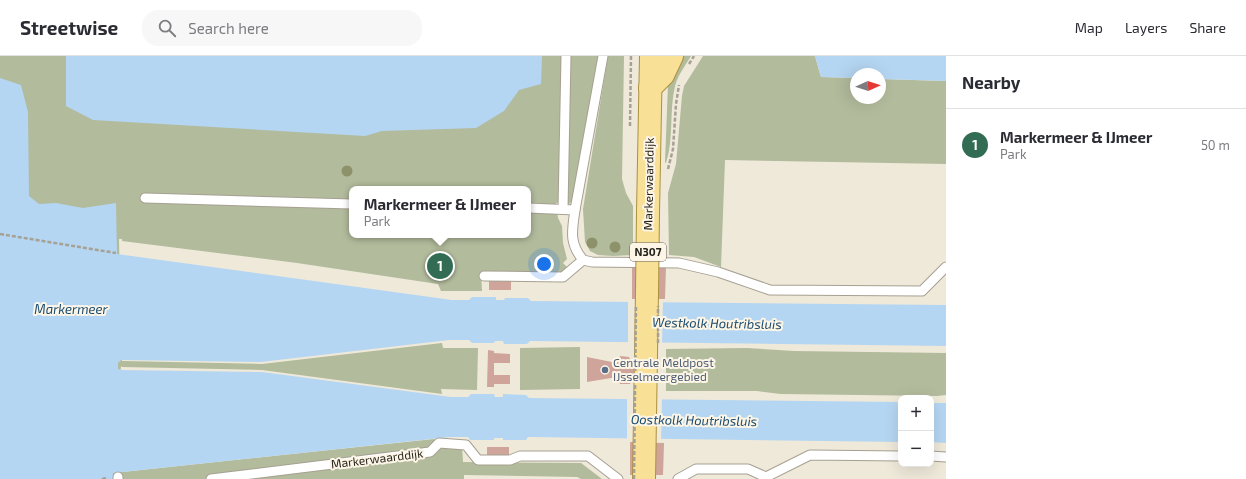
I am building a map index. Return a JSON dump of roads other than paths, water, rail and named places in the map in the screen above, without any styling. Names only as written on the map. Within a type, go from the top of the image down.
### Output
[{"type":"main road","name":"Markerwaarddijk","points":[[644,479],[651,56]]},
{"type":"main road","points":[[650,88],[680,61]]},
{"type":"lane","points":[[563,209],[566,56]]},
{"type":"lane","points":[[603,56],[575,210],[572,235],[576,252],[583,260],[592,262],[679,262],[718,272],[770,290],[922,291],[946,267]]},
{"type":"lane","points":[[145,198],[349,204]]},
{"type":"lane","points":[[531,208],[575,210]]},
{"type":"lane","points":[[484,276],[563,277],[583,260]]},
{"type":"lane","name":"Markerwaarddijk","points":[[212,479],[430,452],[439,443],[466,445],[478,460],[510,460],[520,456],[588,456],[618,479]]},
{"type":"lane","points":[[678,479],[696,469],[748,469],[766,478],[810,455],[898,456]]},
{"type":"lane","points":[[934,456],[946,456]]},
{"type":"lane","points":[[696,469],[696,479]]},
{"type":"water","points":[[66,56],[542,56],[541,84],[519,90],[504,111],[476,128],[382,131],[365,136],[93,120],[66,106]]},
{"type":"water","points":[[815,56],[946,56],[946,81],[886,79],[886,68],[850,68],[850,78],[821,77]]},
{"type":"water","name":"Markermeer","points":[[0,78],[21,85],[28,112],[29,196],[39,204],[56,203],[83,208],[116,203],[117,254],[452,300],[469,300],[472,297],[496,297],[496,300],[504,300],[505,298],[528,298],[531,301],[946,305],[946,346],[530,341],[527,344],[504,344],[503,341],[495,341],[494,343],[472,343],[469,340],[449,340],[261,362],[121,360],[118,363],[118,369],[123,370],[262,372],[451,397],[468,397],[471,394],[494,394],[495,397],[503,397],[503,394],[526,395],[529,398],[898,402],[898,442],[528,437],[526,440],[503,440],[503,438],[494,438],[494,440],[470,440],[468,437],[450,437],[113,473],[113,479],[0,479]]},
{"type":"water","points":[[934,403],[946,403],[946,443],[934,442]]},
{"type":"place","name":"Markermeer & IJmeer","points":[[440,266]]},
{"type":"place","name":"Centrale Meldpost IJsselmeergebied","points":[[605,370]]},
{"type":"water label","name":"Westkolk Houtribsluis","points":[[717,323]]},
{"type":"water label","name":"Oostkolk Houtribsluis","points":[[694,420]]}]
